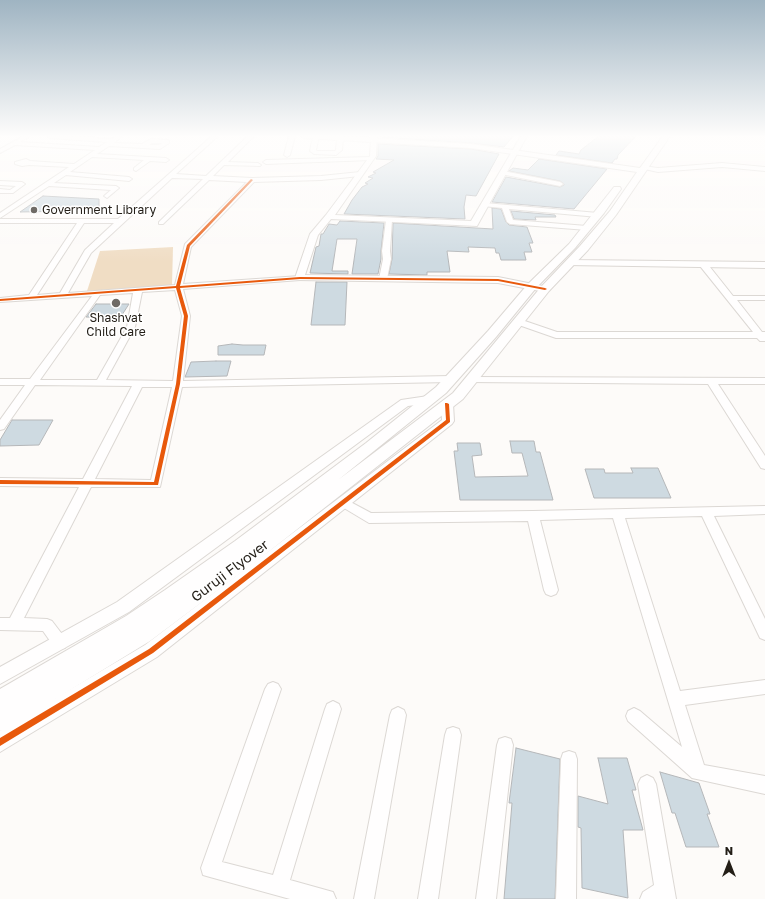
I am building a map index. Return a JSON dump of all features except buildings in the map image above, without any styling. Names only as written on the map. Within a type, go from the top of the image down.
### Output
[{"type":"main road","name":"Guruji Flyover","points":[[0,720],[143,635],[252,555],[419,417],[428,400],[451,379],[492,334],[532,286],[572,246],[630,178]]},
{"type":"main road","name":"Guruji Flyover","points":[[0,700],[133,622],[241,546],[371,447],[419,417],[447,404],[458,396],[545,289],[570,263],[613,213],[633,178]]},
{"type":"street","points":[[0,216],[57,178]]},
{"type":"street","points":[[118,178],[129,179]]},
{"type":"street","points":[[62,296],[88,252],[120,221],[169,178]]},
{"type":"street","points":[[161,223],[208,178],[252,180],[321,178]]},
{"type":"street","points":[[300,278],[314,234],[329,217],[357,178]]},
{"type":"street","points":[[329,217],[474,224],[500,178]]},
{"type":"street","points":[[529,178],[560,184]]},
{"type":"street","points":[[0,482],[156,484],[178,384],[186,316],[178,287],[188,246],[252,180]]},
{"type":"street","points":[[0,182],[22,184],[11,192],[0,191]]},
{"type":"street","points":[[48,184],[116,188],[107,196]]},
{"type":"street","points":[[18,188],[40,189]]},
{"type":"street","points":[[484,206],[598,215]]},
{"type":"street","points":[[505,207],[510,222],[587,228]]},
{"type":"street","points":[[383,278],[387,260],[386,251],[389,220]]},
{"type":"street","points":[[0,221],[120,221]]},
{"type":"street","points":[[31,298],[82,221]]},
{"type":"street","points":[[570,263],[765,265]]},
{"type":"street","points":[[703,264],[763,337]]},
{"type":"street","points":[[0,300],[300,278],[498,280],[545,289]]},
{"type":"street","points":[[100,383],[131,327],[138,290]]},
{"type":"street","points":[[0,427],[97,294]]},
{"type":"street","points":[[731,298],[765,298]]},
{"type":"street","points":[[519,322],[556,335],[763,337]]},
{"type":"street","points":[[0,382],[178,384],[451,379]]},
{"type":"street","points":[[471,380],[765,381]]},
{"type":"street","points":[[711,381],[765,464]]},
{"type":"street","points":[[60,642],[47,625],[7,624],[88,483],[138,384]]},
{"type":"street","points":[[0,676],[123,607],[405,403],[428,400]]},
{"type":"street","points":[[0,742],[151,650],[448,422],[447,404]]},
{"type":"street","points":[[343,502],[370,518],[533,516],[765,510]]},
{"type":"street","points":[[706,511],[765,634]]},
{"type":"street","points":[[617,513],[698,772]]},
{"type":"street","points":[[533,516],[551,590]]},
{"type":"street","points":[[675,699],[765,687]]},
{"type":"street","points":[[273,689],[210,868],[326,899]]},
{"type":"street","points":[[279,886],[333,709]]},
{"type":"street","points":[[364,899],[398,715]]},
{"type":"street","points":[[634,716],[698,772],[765,785]]},
{"type":"street","points":[[428,899],[453,735]]},
{"type":"street","points":[[486,899],[504,746]]},
{"type":"street","points":[[566,899],[569,759]]},
{"type":"street","points":[[646,784],[660,896]]},
{"type":"shaded area","points":[[173,247],[172,285],[87,291],[100,251]]},
{"type":"cycle path","points":[[0,482],[156,484],[178,384],[186,316],[178,287],[188,246],[252,180]]},
{"type":"cycle path","points":[[0,300],[300,278],[498,280],[545,289]]},
{"type":"cycle path","points":[[0,742],[151,651],[448,421],[447,404]]},
{"type":"place","name":"Government Library","points":[[34,210]]},
{"type":"place","name":"Shashvat Child Care","points":[[116,303]]}]
